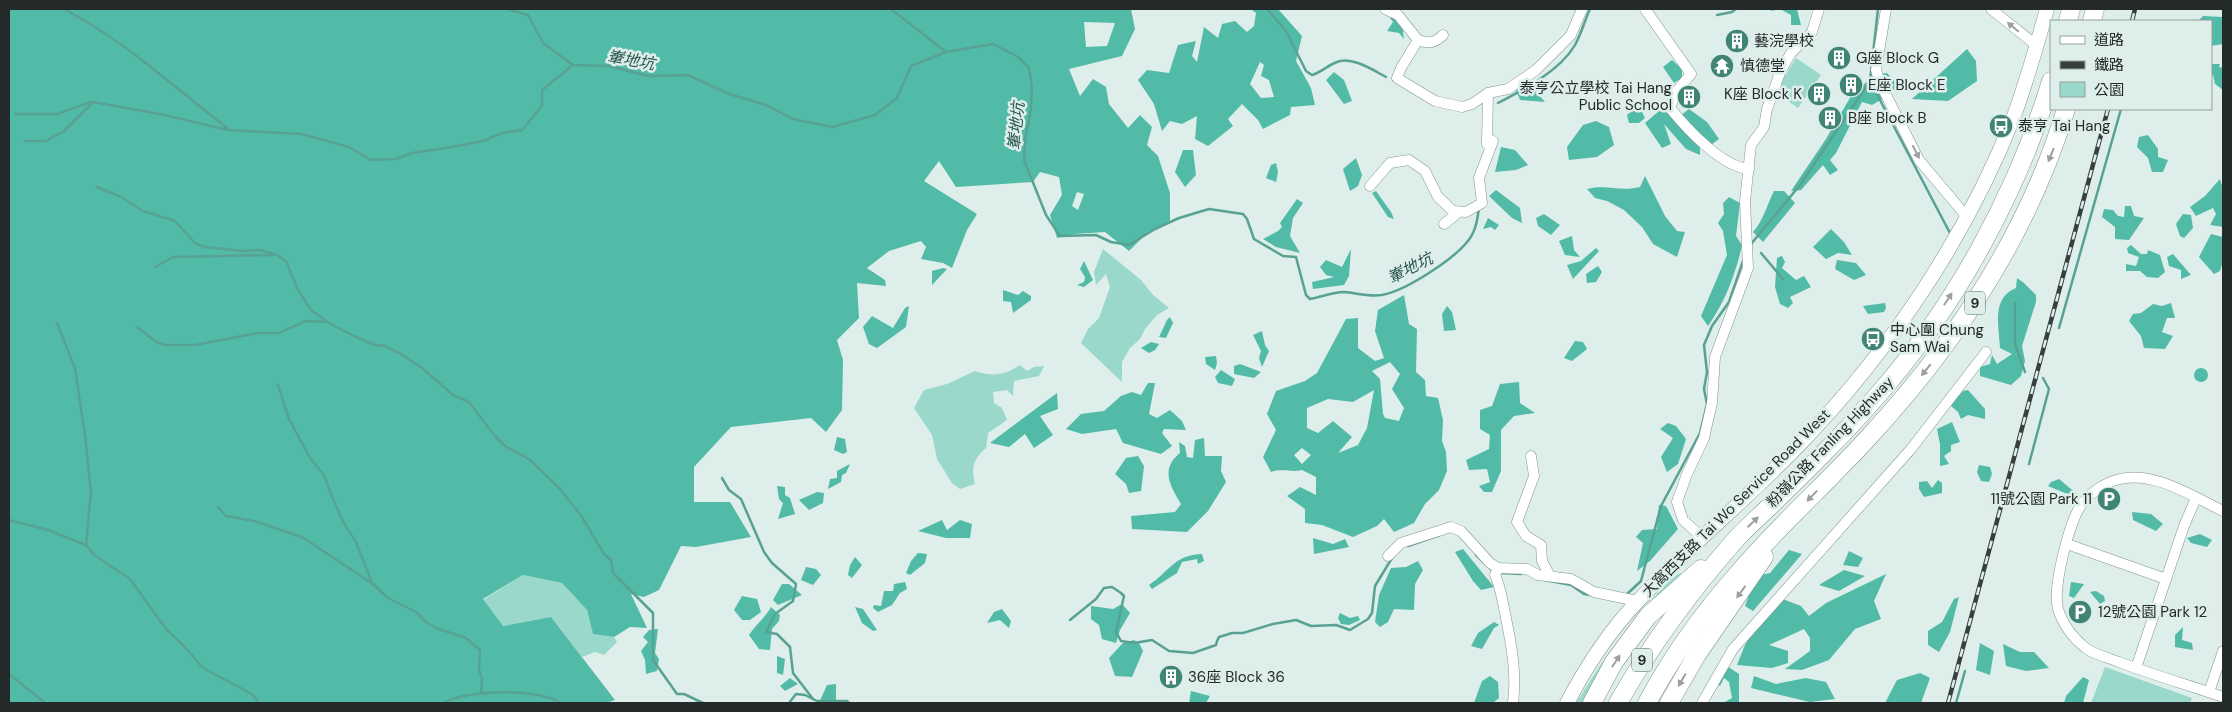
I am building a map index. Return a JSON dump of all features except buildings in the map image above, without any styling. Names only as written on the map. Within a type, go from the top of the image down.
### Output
[{"type":"highway","name":"粉嶺公路 Fanling Highway","points":[[1618,703],[1643,659],[1670,619],[1737,538],[1850,427],[1898,371],[1927,332],[1980,249],[2020,167],[2050,85]]},
{"type":"highway","name":"粉嶺公路 Fanling Highway","points":[[1647,703],[1663,673],[1702,617],[1736,575],[1867,439],[1906,395],[1983,292],[2027,212],[2053,152],[2066,110]]},
{"type":"highway","points":[[1669,703],[1696,656],[1748,583],[1786,522]]},
{"type":"highway","points":[[1592,703],[1614,662],[1648,616],[1737,538]]},
{"type":"main road","name":"大窩西支路 Tai Wo Service Road West","points":[[1567,703],[1627,599],[1703,538],[1799,445],[1876,357],[1934,274],[1967,217],[2014,115],[2047,9]]},
{"type":"street","points":[[1385,9],[1398,15],[1418,40],[1429,44],[1438,40],[1443,35]]},
{"type":"street","points":[[1418,40],[1400,68],[1397,78],[1435,102],[1462,107],[1472,104],[1488,93],[1508,89],[1536,70],[1565,42],[1582,9]]},
{"type":"street","points":[[1645,9],[1691,74],[1676,92],[1670,108],[1709,148],[1732,164],[1749,169]]},
{"type":"street","points":[[1703,538],[1683,520],[1677,502],[1687,474],[1704,438],[1712,403],[1716,357],[1748,268],[1745,200],[1751,145],[1764,128],[1767,110],[1781,70],[1791,54],[1812,32],[1819,9]]},
{"type":"street","points":[[1886,9],[1876,70],[1880,83],[1919,160],[1967,217]]},
{"type":"street","points":[[1991,9],[2036,45]]},
{"type":"street","points":[[1483,159],[1488,139],[1488,93]]},
{"type":"street","points":[[1370,186],[1390,163],[1409,160],[1425,171],[1438,197],[1453,212],[1466,212],[1479,204],[1480,178],[1493,141],[1488,139]]},
{"type":"street","points":[[1444,224],[1460,212]]},
{"type":"street","points":[[1702,703],[1733,649],[1911,449],[1986,352]]},
{"type":"street","points":[[1530,456],[1534,476],[1517,522],[1526,536],[1541,546],[1542,561],[1550,576]]},
{"type":"street","points":[[2223,511],[2153,480],[2137,478],[2116,480],[2100,488],[2085,500],[2078,509],[2056,586],[2058,608],[2061,617],[2071,632],[2088,650],[2223,697]]},
{"type":"street","points":[[2136,668],[2184,526],[2196,498]]},
{"type":"street","points":[[1388,556],[1400,542],[1451,527],[1460,531],[1497,571],[1514,662],[1515,688],[1513,703]]},
{"type":"street","points":[[2067,544],[2166,579]]},
{"type":"street","points":[[1497,571],[1527,569],[1538,575],[1571,579],[1594,592],[1627,599]]},
{"type":"street","points":[[2208,692],[2223,651]]},
{"type":"green space","points":[[9,9],[1131,9],[1135,29],[1122,56],[1069,69],[1080,96],[1093,79],[1106,87],[1109,104],[1128,128],[1140,115],[1152,127],[1147,145],[1158,156],[1170,193],[1170,221],[1148,232],[1129,251],[1105,232],[1075,234],[1057,238],[1050,215],[1062,195],[1059,177],[1040,172],[1033,182],[956,187],[939,161],[924,181],[977,214],[967,230],[952,268],[943,263],[921,259],[926,247],[921,241],[889,251],[867,268],[885,280],[886,286],[857,283],[859,318],[837,340],[843,360],[842,410],[826,432],[811,418],[731,427],[694,467],[694,502],[730,502],[751,537],[696,547],[681,546],[659,590],[644,597],[631,594],[647,628],[630,627],[614,637],[593,634],[587,610],[562,583],[523,575],[483,599],[503,626],[551,617],[615,700],[606,703],[9,703]],"holes":[[[1084,22],[1115,23],[1107,46],[1086,47]],[[1077,192],[1084,194],[1078,210],[1072,206]]]},
{"type":"green space","points":[[1251,9],[1278,9],[1302,36],[1296,61],[1311,88],[1315,105],[1291,107],[1290,115],[1263,129],[1258,120],[1242,104],[1228,119],[1233,126],[1208,146],[1195,139],[1197,116],[1182,124],[1170,121],[1162,131],[1154,104],[1138,80],[1147,70],[1169,73],[1178,45],[1196,41],[1192,56],[1197,62],[1204,27],[1218,38],[1222,24],[1235,21],[1247,32],[1254,26],[1256,13]],"holes":[[[1260,62],[1264,65],[1261,76],[1269,80],[1274,97],[1261,98],[1250,84]]]},
{"type":"green space","points":[[1390,9],[1400,10],[1404,39],[1399,33],[1387,31],[1393,22],[1390,18]]},
{"type":"green space","points":[[1780,9],[1797,9],[1801,25],[1791,25],[1791,15]]},
{"type":"green space","points":[[2203,16],[2223,17],[2223,44],[2212,46],[2212,20],[2199,20]]},
{"type":"green space","points":[[1967,49],[1976,61],[1977,81],[1948,101],[1912,99]]},
{"type":"green space","points":[[1796,58],[1821,75],[1798,108],[1779,95],[1782,80]]},
{"type":"green space","points":[[1672,60],[1682,69],[1682,78],[1674,83],[1663,67]]},
{"type":"green space","points":[[2212,64],[2220,64],[2219,67],[2223,68],[2223,90],[2215,84]]},
{"type":"green space","points":[[1334,72],[1344,80],[1352,101],[1344,104],[1326,80]]},
{"type":"green space","points":[[1887,73],[1897,84],[1891,94],[1872,105],[1862,102],[1836,153],[1830,160],[1838,170],[1830,175],[1823,165],[1801,190],[1791,191],[1826,139],[1851,96],[1874,75]]},
{"type":"green space","points":[[1526,85],[1539,86],[1537,93],[1545,102],[1520,100],[1516,90]]},
{"type":"green space","points":[[1634,109],[1642,112],[1645,118],[1639,123],[1629,123],[1627,115]]},
{"type":"green space","points":[[1689,109],[1707,122],[1719,139],[1711,145],[1681,115]]},
{"type":"green space","points":[[1659,111],[1667,112],[1700,145],[1700,155],[1686,149],[1664,124],[1671,144],[1662,148],[1645,123]]},
{"type":"green space","points":[[1596,121],[1609,127],[1614,145],[1597,157],[1569,160],[1567,147],[1583,125]]},
{"type":"green space","points":[[2148,135],[2158,149],[2158,157],[2168,160],[2163,172],[2152,172],[2148,158],[2137,147],[2139,137]]},
{"type":"green space","points":[[1501,147],[1515,150],[1528,165],[1516,170],[1495,172]]},
{"type":"green space","points":[[1183,150],[1193,150],[1196,175],[1185,187],[1175,172]]},
{"type":"green space","points":[[1356,158],[1362,175],[1358,186],[1350,191],[1343,169]]},
{"type":"green space","points":[[1276,163],[1278,172],[1276,182],[1266,178],[1271,165]]},
{"type":"green space","points":[[1645,176],[1665,216],[1677,231],[1685,232],[1677,257],[1653,244],[1642,227],[1624,210],[1607,201],[1595,198],[1587,189],[1640,187]]},
{"type":"green space","points":[[2220,179],[2223,189],[2223,227],[2210,225],[2216,214],[2213,208],[2196,216],[2190,207],[2205,196]]},
{"type":"green space","points":[[1496,190],[1520,208],[1522,223],[1512,218],[1489,196]]},
{"type":"green space","points":[[1376,191],[1394,219],[1388,217],[1372,193]]},
{"type":"green space","points":[[1774,191],[1784,191],[1795,203],[1763,242],[1753,232],[1762,218]]},
{"type":"green space","points":[[1729,197],[1740,203],[1736,236],[1742,245],[1729,287],[1720,307],[1708,326],[1701,316],[1727,255],[1723,231],[1718,223],[1724,214],[1723,203]]},
{"type":"green space","points":[[1297,199],[1303,203],[1293,218],[1290,236],[1300,253],[1276,247],[1263,239],[1282,227],[1280,223]]},
{"type":"green space","points":[[2125,206],[2131,206],[2134,216],[2144,218],[2129,240],[2115,239],[2115,227],[2102,217],[2104,209],[2113,210],[2118,216],[2124,217]]},
{"type":"green space","points":[[1544,214],[1560,225],[1551,235],[1538,226],[1536,218]]},
{"type":"green space","points":[[2183,214],[2191,215],[2193,228],[2184,238],[2180,236],[2176,224]]},
{"type":"green space","points":[[1488,218],[1499,225],[1495,230],[1491,227],[1483,229]]},
{"type":"green space","points":[[1831,229],[1844,242],[1852,255],[1838,253],[1826,259],[1813,247]]},
{"type":"green space","points":[[2211,234],[2223,237],[2223,261],[2220,271],[2214,274],[2199,257]]},
{"type":"green space","points":[[1572,236],[1574,250],[1580,257],[1565,255],[1559,241]]},
{"type":"green space","points":[[2131,245],[2141,254],[2147,254],[2148,250],[2160,255],[2165,272],[2158,278],[2147,277],[2140,271],[2126,271],[2126,264],[2136,266],[2139,257],[2128,253],[2127,248]]},
{"type":"green space","points":[[1596,248],[1599,251],[1573,279],[1567,265],[1581,261]]},
{"type":"green space","points":[[1103,249],[1141,280],[1153,295],[1169,308],[1157,315],[1145,329],[1140,339],[1130,348],[1122,362],[1122,382],[1081,343],[1088,329],[1099,318],[1110,287],[1106,274],[1096,285],[1094,272]]},
{"type":"green space","points":[[1351,249],[1349,276],[1344,285],[1313,289],[1312,282],[1334,277],[1326,275],[1320,267],[1326,260],[1342,267]]},
{"type":"green space","points":[[2173,254],[2191,275],[2181,279],[2181,270],[2169,266],[2167,257]]},
{"type":"green space","points":[[1782,256],[1785,262],[1782,268],[1796,280],[1804,276],[1811,287],[1790,297],[1793,303],[1788,308],[1780,304],[1775,287],[1777,258]]},
{"type":"green space","points":[[1837,260],[1856,263],[1866,275],[1854,280],[1835,269]]},
{"type":"green space","points":[[1084,261],[1093,280],[1084,287],[1077,285],[1084,282],[1085,277],[1080,269]]},
{"type":"green space","points":[[1598,266],[1602,272],[1596,282],[1587,283],[1586,274]]},
{"type":"green space","points":[[943,268],[947,269],[932,285],[932,271]]},
{"type":"green space","points":[[2017,278],[2036,295],[2036,302],[2022,346],[2025,361],[2021,376],[2011,385],[1980,376],[1980,367],[1990,364],[1992,355],[1997,364],[2012,354],[2000,348],[1998,314],[2003,299],[2016,288]]},
{"type":"green space","points":[[1003,290],[1018,295],[1023,291],[1031,296],[1031,300],[1013,313],[1011,302],[1003,301]]},
{"type":"green space","points":[[1404,295],[1409,324],[1417,329],[1416,372],[1425,380],[1426,396],[1438,398],[1443,420],[1442,441],[1446,452],[1447,471],[1439,490],[1425,504],[1414,523],[1394,532],[1384,519],[1377,526],[1353,537],[1322,525],[1305,523],[1305,509],[1287,496],[1300,487],[1316,495],[1316,477],[1302,470],[1271,472],[1263,457],[1276,430],[1267,414],[1276,391],[1305,381],[1317,373],[1346,319],[1358,318],[1358,348],[1375,361],[1384,358],[1375,331],[1378,310]],"holes":[[[1390,362],[1400,374],[1392,389],[1404,408],[1399,421],[1385,418],[1380,379],[1372,371]],[[1374,390],[1367,428],[1358,445],[1338,453],[1352,437],[1333,421],[1318,433],[1307,428],[1307,408],[1328,399],[1353,402]],[[1302,448],[1311,455],[1302,464],[1294,455]]]},
{"type":"green space","points":[[1885,303],[1886,308],[1884,312],[1868,314],[1863,306]]},
{"type":"green space","points":[[2171,303],[2175,318],[2167,318],[2162,332],[2173,336],[2165,349],[2144,348],[2141,336],[2129,321],[2133,314],[2141,313],[2153,304],[2162,306]]},
{"type":"green space","points":[[909,306],[906,327],[877,348],[869,344],[863,327],[872,316],[893,328],[905,308]]},
{"type":"green space","points":[[1447,306],[1452,312],[1456,330],[1444,331],[1442,314]]},
{"type":"green space","points":[[1170,317],[1173,323],[1166,338],[1159,337],[1167,320]]},
{"type":"green space","points":[[1262,331],[1265,345],[1269,351],[1262,367],[1259,358],[1261,351],[1253,335]]},
{"type":"green space","points":[[1575,341],[1583,342],[1587,349],[1572,361],[1564,358]]},
{"type":"green space","points":[[1151,342],[1159,344],[1155,350],[1149,353],[1141,348]]},
{"type":"green space","points":[[1216,356],[1215,370],[1206,364],[1205,357]]},
{"type":"green space","points":[[1240,364],[1261,372],[1254,378],[1234,374],[1234,366]]},
{"type":"green space","points":[[1020,365],[1027,371],[1034,367],[1044,366],[1039,376],[1014,381],[1013,396],[1007,390],[993,392],[994,403],[1002,408],[1007,420],[988,433],[986,448],[978,456],[974,464],[975,484],[960,489],[952,483],[937,459],[932,435],[914,408],[924,390],[947,384],[975,371],[999,374]]},
{"type":"green space","points":[[2198,368],[2204,368],[2208,375],[2204,382],[2198,382],[2194,378],[2194,372]]},
{"type":"green space","points":[[1221,370],[1235,379],[1232,386],[1218,383],[1215,377]]},
{"type":"green space","points":[[1519,382],[1520,403],[1535,413],[1514,416],[1501,430],[1501,471],[1492,492],[1484,492],[1479,486],[1490,482],[1487,469],[1469,470],[1466,460],[1489,449],[1490,435],[1480,429],[1480,410],[1492,406],[1500,384]]},
{"type":"green space","points":[[1148,383],[1155,383],[1149,414],[1157,418],[1170,410],[1182,421],[1186,430],[1164,429],[1162,433],[1172,446],[1161,454],[1123,443],[1116,429],[1082,434],[1066,429],[1081,414],[1104,411],[1121,396],[1132,392],[1141,395]]},
{"type":"green space","points":[[1968,390],[1985,409],[1985,419],[1968,415],[1961,419],[1958,412],[1950,405],[1963,391]]},
{"type":"green space","points":[[1057,393],[1058,409],[1040,416],[1053,435],[1034,448],[1025,434],[1009,447],[990,443]]},
{"type":"green space","points":[[1952,422],[1960,442],[1951,445],[1951,451],[1944,456],[1949,464],[1940,466],[1940,444],[1937,429]]},
{"type":"green space","points":[[1668,423],[1676,426],[1686,439],[1678,464],[1667,472],[1661,457],[1673,438],[1660,429]]},
{"type":"green space","points":[[837,437],[845,439],[847,452],[843,454],[834,450]]},
{"type":"green space","points":[[1204,438],[1205,456],[1222,456],[1221,471],[1226,482],[1208,511],[1187,532],[1132,529],[1131,516],[1175,512],[1181,504],[1173,491],[1169,471],[1170,465],[1180,453],[1179,442],[1185,446],[1187,457],[1193,458],[1195,440]]},
{"type":"green space","points":[[1138,456],[1144,466],[1141,491],[1129,493],[1126,484],[1115,474],[1126,458]]},
{"type":"green space","points":[[850,464],[846,473],[842,475],[841,482],[828,489],[830,479],[837,478],[837,471]]},
{"type":"green space","points":[[1979,465],[1990,467],[1992,474],[1989,482],[1981,481],[1977,472]]},
{"type":"green space","points":[[2059,479],[2077,494],[2072,496],[2048,486],[2051,482]]},
{"type":"green space","points":[[1938,480],[1942,483],[1942,493],[1924,497],[1919,489],[1919,482],[1927,481],[1932,488]]},
{"type":"green space","points":[[777,486],[785,487],[785,495],[790,498],[795,514],[778,519],[783,503],[779,499]]},
{"type":"green space","points":[[817,492],[824,493],[823,503],[809,510],[799,500]]},
{"type":"green space","points":[[1659,505],[1666,506],[1678,529],[1650,561],[1637,571],[1643,543],[1636,537],[1642,530],[1657,529]]},
{"type":"green space","points":[[2132,512],[2151,514],[2163,524],[2156,531],[2133,520]]},
{"type":"green space","points":[[942,520],[947,530],[960,520],[972,524],[970,538],[946,538],[918,531]]},
{"type":"green space","points":[[2200,534],[2212,540],[2207,547],[2191,543],[2187,538]]},
{"type":"green space","points":[[1313,538],[1333,544],[1345,539],[1349,547],[1314,554]]},
{"type":"green space","points":[[1463,549],[1494,587],[1481,590],[1473,581],[1455,552]]},
{"type":"green space","points":[[1789,550],[1802,554],[1753,611],[1745,606],[1756,576],[1770,573]]},
{"type":"green space","points":[[1849,551],[1863,558],[1858,567],[1843,565]]},
{"type":"green space","points":[[918,553],[927,554],[925,563],[910,575],[906,573],[911,561]]},
{"type":"green space","points":[[1202,554],[1204,561],[1198,564],[1197,559],[1182,562],[1177,573],[1152,589],[1149,585],[1178,561],[1185,557]]},
{"type":"green space","points":[[855,557],[862,565],[852,578],[848,575],[850,565]]},
{"type":"green space","points":[[1418,561],[1423,570],[1415,584],[1414,610],[1394,609],[1388,622],[1380,627],[1375,622],[1379,595],[1391,568],[1406,567]]},
{"type":"green space","points":[[806,567],[816,569],[821,575],[813,585],[801,580]]},
{"type":"green space","points":[[1844,570],[1865,576],[1839,591],[1819,585]]},
{"type":"green space","points":[[1689,573],[1586,703],[1576,703],[1603,661],[1639,613],[1670,580],[1678,574]]},
{"type":"green space","points":[[1886,574],[1874,601],[1881,619],[1855,629],[1829,660],[1802,670],[1785,669],[1810,651],[1810,638],[1804,629],[1769,645],[1788,651],[1788,663],[1772,668],[1737,665],[1745,645],[1775,596],[1801,606],[1809,616],[1826,603]]},
{"type":"green space","points":[[523,575],[562,583],[587,610],[593,634],[614,637],[617,642],[604,655],[595,652],[582,657],[551,617],[503,626],[483,600]]},
{"type":"green space","points":[[905,582],[907,589],[900,593],[892,605],[878,612],[873,608],[874,605],[881,606],[884,591],[893,591],[894,584]]},
{"type":"green space","points":[[2071,582],[2084,584],[2074,598],[2069,596]]},
{"type":"green space","points":[[782,584],[789,584],[802,595],[778,605],[773,600]]},
{"type":"green space","points":[[2096,591],[2104,596],[2105,601],[2100,604],[2090,592]]},
{"type":"green space","points":[[742,596],[757,599],[761,612],[750,620],[742,620],[734,610]]},
{"type":"green space","points":[[1959,597],[1950,632],[1939,652],[1928,645],[1928,631],[1942,622],[1954,599]]},
{"type":"green space","points":[[1122,604],[1130,613],[1120,630],[1116,643],[1102,639],[1099,625],[1091,619],[1091,606],[1113,609]]},
{"type":"green space","points":[[771,607],[780,615],[779,621],[772,629],[770,650],[759,649],[749,635]]},
{"type":"green space","points":[[855,607],[863,609],[877,630],[873,631],[862,623]]},
{"type":"green space","points":[[1002,609],[1011,621],[1009,628],[1000,620],[987,623],[994,612]]},
{"type":"green space","points":[[1340,613],[1350,618],[1358,616],[1360,620],[1349,625],[1341,624],[1338,618]]},
{"type":"green space","points":[[1494,622],[1499,625],[1494,628],[1482,649],[1471,646],[1478,633]]},
{"type":"green space","points":[[2183,627],[2182,640],[2192,643],[2193,650],[2175,647],[2175,635]]},
{"type":"green space","points":[[658,629],[655,653],[659,659],[657,671],[646,674],[645,660],[641,651],[648,642],[643,637],[649,630]]},
{"type":"green space","points":[[1134,640],[1139,643],[1143,651],[1132,677],[1115,676],[1109,658],[1123,643]]},
{"type":"green space","points":[[1980,643],[1994,651],[1990,675],[1976,670]]},
{"type":"green space","points":[[2003,644],[2020,652],[2034,652],[2049,668],[2026,671],[2006,666]]},
{"type":"green space","points":[[777,656],[785,659],[783,675],[777,673]]},
{"type":"green space","points":[[1727,666],[1739,674],[1739,703],[1723,703],[1732,698],[1729,682],[1724,678],[1720,686],[1717,684]]},
{"type":"green space","points":[[2105,667],[2192,698],[2190,703],[2091,703]]},
{"type":"green space","points":[[1920,673],[1930,678],[1921,703],[1885,703],[1897,680]]},
{"type":"green space","points":[[1490,676],[1498,682],[1499,698],[1493,703],[1474,703],[1482,681]]},
{"type":"green space","points":[[1754,676],[1776,684],[1806,678],[1826,682],[1835,699],[1810,702],[1751,688]]},
{"type":"green space","points":[[2083,677],[2089,680],[2083,703],[2064,703],[2066,696]]},
{"type":"green space","points":[[790,678],[798,684],[785,691],[780,686]]},
{"type":"green space","points":[[836,684],[836,703],[819,703],[827,685]]},
{"type":"green space","points":[[1191,691],[1210,696],[1206,703],[1189,703]]},
{"type":"waterway","points":[[64,9],[108,35],[149,65],[228,129]]},
{"type":"waterway","name":"輋地坑","points":[[507,9],[528,15],[543,43],[573,65],[609,66],[648,76],[688,75],[729,94],[766,105],[793,119],[832,127],[875,115],[897,98],[911,66],[946,52],[993,44],[1018,57],[1029,68],[1032,88],[1031,109],[1025,139],[1024,160],[1046,215],[1060,236],[1096,235],[1111,242],[1129,245],[1155,229],[1179,218],[1209,209],[1243,214],[1247,219],[1254,239],[1283,256],[1296,257],[1306,295],[1310,299],[1340,292],[1372,296],[1382,295],[1405,287],[1446,261],[1467,242],[1473,233],[1479,207]]},
{"type":"waterway","points":[[891,9],[946,52]]},
{"type":"waterway","points":[[1267,9],[1286,31],[1306,71],[1312,75],[1334,63],[1349,61],[1356,62],[1386,77]]},
{"type":"waterway","points":[[1498,103],[1540,79],[1560,63],[1575,45],[1590,9]]},
{"type":"waterway","points":[[1717,15],[1732,12],[1736,9]]},
{"type":"waterway","points":[[1878,9],[1870,81],[1951,235]]},
{"type":"waterway","points":[[25,141],[46,141],[64,131],[93,102],[160,114],[228,130],[301,134],[349,147],[371,160],[396,159],[412,153],[483,141],[502,133],[522,130],[542,106],[542,90],[573,65]]},
{"type":"waterway","points":[[1751,244],[1800,185],[1870,81]]},
{"type":"waterway","points":[[15,114],[57,114],[91,102]]},
{"type":"waterway","points":[[2059,328],[2121,110]]},
{"type":"waterway","points":[[97,187],[121,197],[143,211],[175,221],[195,243],[205,247],[242,251],[260,250],[277,255],[286,261],[298,290],[311,310],[326,321]]},
{"type":"waterway","points":[[1761,253],[1783,279]]},
{"type":"waterway","points":[[155,267],[173,257],[273,255]]},
{"type":"waterway","points":[[1626,595],[1641,581],[1661,506],[1700,433],[1707,404],[1704,389],[1707,372],[1704,345],[1712,326],[1729,302],[1744,258]]},
{"type":"waterway","points":[[2015,303],[2015,344],[2025,372]]},
{"type":"waterway","points":[[137,327],[156,342],[166,345],[195,345],[258,333],[279,333],[306,321],[327,322],[354,336],[375,345],[385,346],[401,354],[422,368],[453,395],[469,402],[505,446],[529,459],[561,490],[582,517],[604,554],[611,560],[613,573],[653,613],[653,660],[677,694],[684,694],[703,703]]},
{"type":"waterway","points":[[57,323],[75,368],[85,436],[91,492],[86,545]]},
{"type":"waterway","points":[[2029,464],[2049,389],[2043,378]]},
{"type":"waterway","points":[[278,385],[289,419],[310,458],[324,475],[343,522],[356,542],[372,583]]},
{"type":"waterway","points":[[722,478],[729,490],[741,499],[764,552],[772,563],[796,584],[793,601],[775,614],[766,632],[777,634],[790,647],[793,673],[813,699]]},
{"type":"waterway","points":[[218,507],[226,516],[254,521],[302,537],[373,584],[388,598],[416,612],[426,622],[436,628],[466,638],[480,650],[481,692],[487,694]]},
{"type":"waterway","points":[[9,520],[48,530],[86,545],[94,555],[130,579],[166,629],[203,668],[252,694],[259,703]]},
{"type":"waterway","points":[[1408,546],[1440,535]]},
{"type":"waterway","points":[[1476,555],[1493,571]]},
{"type":"waterway","points":[[1070,620],[1096,599],[1104,588],[1112,587],[1124,596],[1116,632],[1121,641],[1134,643],[1152,640],[1169,651],[1193,653],[1216,645],[1219,637],[1296,620],[1311,626],[1336,625],[1350,630],[1368,619],[1372,613],[1375,586],[1392,558]]},
{"type":"waterway","points":[[1501,573],[1521,574]]},
{"type":"waterway","points":[[1545,580],[1571,585],[1584,594],[1591,595]]},
{"type":"waterway","points":[[1956,703],[1965,671]]},
{"type":"waterway","points":[[9,674],[45,703]]},
{"type":"waterway","points":[[444,703],[469,695],[502,692],[536,695],[561,703]]},
{"type":"waterway","points":[[789,703],[796,694],[805,695],[817,701],[847,701],[849,703]]},
{"type":"railway","points":[[2132,20],[2135,9]]},
{"type":"railway","points":[[1948,703],[2108,110]]},
{"type":"place","name":"藝浣學校","points":[[1737,41]]},
{"type":"place","name":"G座 Block G","points":[[1839,58]]},
{"type":"place","name":"慎德堂","points":[[1722,66]]},
{"type":"place","name":"E座 Block E","points":[[1851,85]]},
{"type":"place","name":"K座 Block K","points":[[1819,94]]},
{"type":"place","name":"泰亨公立學校 Tai Hang Public School","points":[[1689,97]]},
{"type":"place","name":"B座 Block B","points":[[1830,118]]},
{"type":"place","name":"泰亨 Tai Hang","points":[[2001,126]]},
{"type":"place","name":"中心圍 Chung Sam Wai","points":[[1873,339]]},
{"type":"place","name":"11號公園 Park 11","points":[[2109,499]]},
{"type":"place","name":"12號公園 Park 12","points":[[2080,612]]},
{"type":"place","name":"36座 Block 36","points":[[1171,677]]}]
